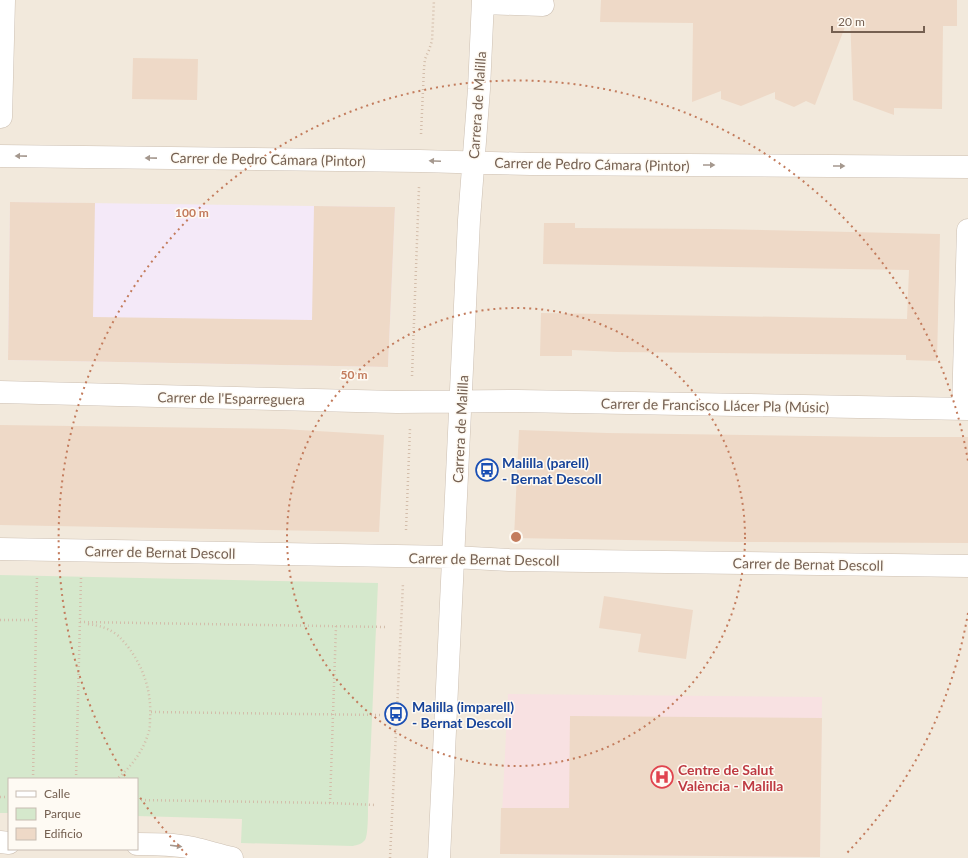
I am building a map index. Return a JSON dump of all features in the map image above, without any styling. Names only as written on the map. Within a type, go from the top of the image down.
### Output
[{"type":"street","points":[[1,118],[4,0]]},
{"type":"street","points":[[483,2],[543,5]]},
{"type":"street","name":"Carrera de Malilla","points":[[439,858],[469,220],[479,89],[483,2]]},
{"type":"street","name":"Carrer de Pedro Cámara (Pintor)","points":[[0,156],[420,161],[474,163],[968,167]]},
{"type":"street","points":[[966,409],[968,230]]},
{"type":"street","name":"Carrer de l'Esparreguera","points":[[0,392],[411,402],[461,401]]},
{"type":"street","name":"Carrer de Francisco Llácer Pla (Músic)","points":[[461,401],[966,409]]},
{"type":"street","name":"Carrer de Bernat Descoll","points":[[0,549],[453,557],[510,560],[968,566]]},
{"type":"street","points":[[138,844],[167,844],[192,848],[232,858]]},
{"type":"path","points":[[421,136],[424,68],[425,59],[430,50],[432,41],[434,0]]},
{"type":"path","points":[[390,858],[411,402],[419,184]]},
{"type":"path","points":[[34,778],[37,550]]},
{"type":"path","points":[[76,778],[82,551]]},
{"type":"path","points":[[0,620],[36,620]]},
{"type":"path","points":[[80,622],[385,627]]},
{"type":"path","points":[[80,622],[103,627],[118,635],[131,650],[142,670],[149,690],[151,712],[149,730],[144,745],[134,761],[118,778]]},
{"type":"path","points":[[330,803],[336,626]]},
{"type":"path","points":[[151,712],[380,715]]},
{"type":"path","points":[[138,800],[376,805]]},
{"type":"shaded area","points":[[0,0],[968,0],[968,858],[0,858]]},
{"type":"shaded area","points":[[10,202],[395,207],[388,367],[8,360]]},
{"type":"shaded area","name":"Centre de Salut València - Malilla","points":[[508,694],[822,697],[820,857],[500,854]]},
{"type":"green space","points":[[0,575],[378,583],[368,825],[366,838],[361,843],[353,846],[241,843],[242,819],[138,816],[138,778],[8,778],[8,813],[0,813]]},
{"type":"building","points":[[601,0],[957,0],[957,26],[943,26],[942,109],[894,108],[894,115],[853,100],[850,14],[815,105],[806,101],[794,107],[775,99],[775,92],[741,106],[721,99],[721,91],[692,102],[693,23],[600,22]]},
{"type":"building","points":[[133,58],[198,59],[197,100],[132,99]]},
{"type":"building","points":[[10,202],[95,203],[93,317],[312,320],[314,206],[395,207],[388,367],[8,360]]},
{"type":"building","points":[[544,223],[575,223],[575,228],[714,229],[940,234],[937,361],[906,360],[906,355],[617,352],[572,350],[572,356],[540,356],[541,313],[907,319],[909,270],[543,264]]},
{"type":"building","points":[[0,425],[283,429],[384,435],[379,532],[0,525]]},
{"type":"building","points":[[519,430],[607,433],[968,437],[968,543],[738,542],[514,538]]},
{"type":"building","points":[[604,596],[693,610],[686,659],[638,652],[641,634],[599,628]]},
{"type":"building","name":"Centre de Salut València - Malilla","points":[[570,716],[822,718],[820,857],[500,854],[501,808],[569,808]]},
{"type":"place","name":"Malilla (parell) - Bernat Descoll","points":[[487,470]]},
{"type":"place","name":"Malilla (imparell) - Bernat Descoll","points":[[396,714]]},
{"type":"place","name":"Centre de Salut València - Malilla","points":[[662,777]]}]
